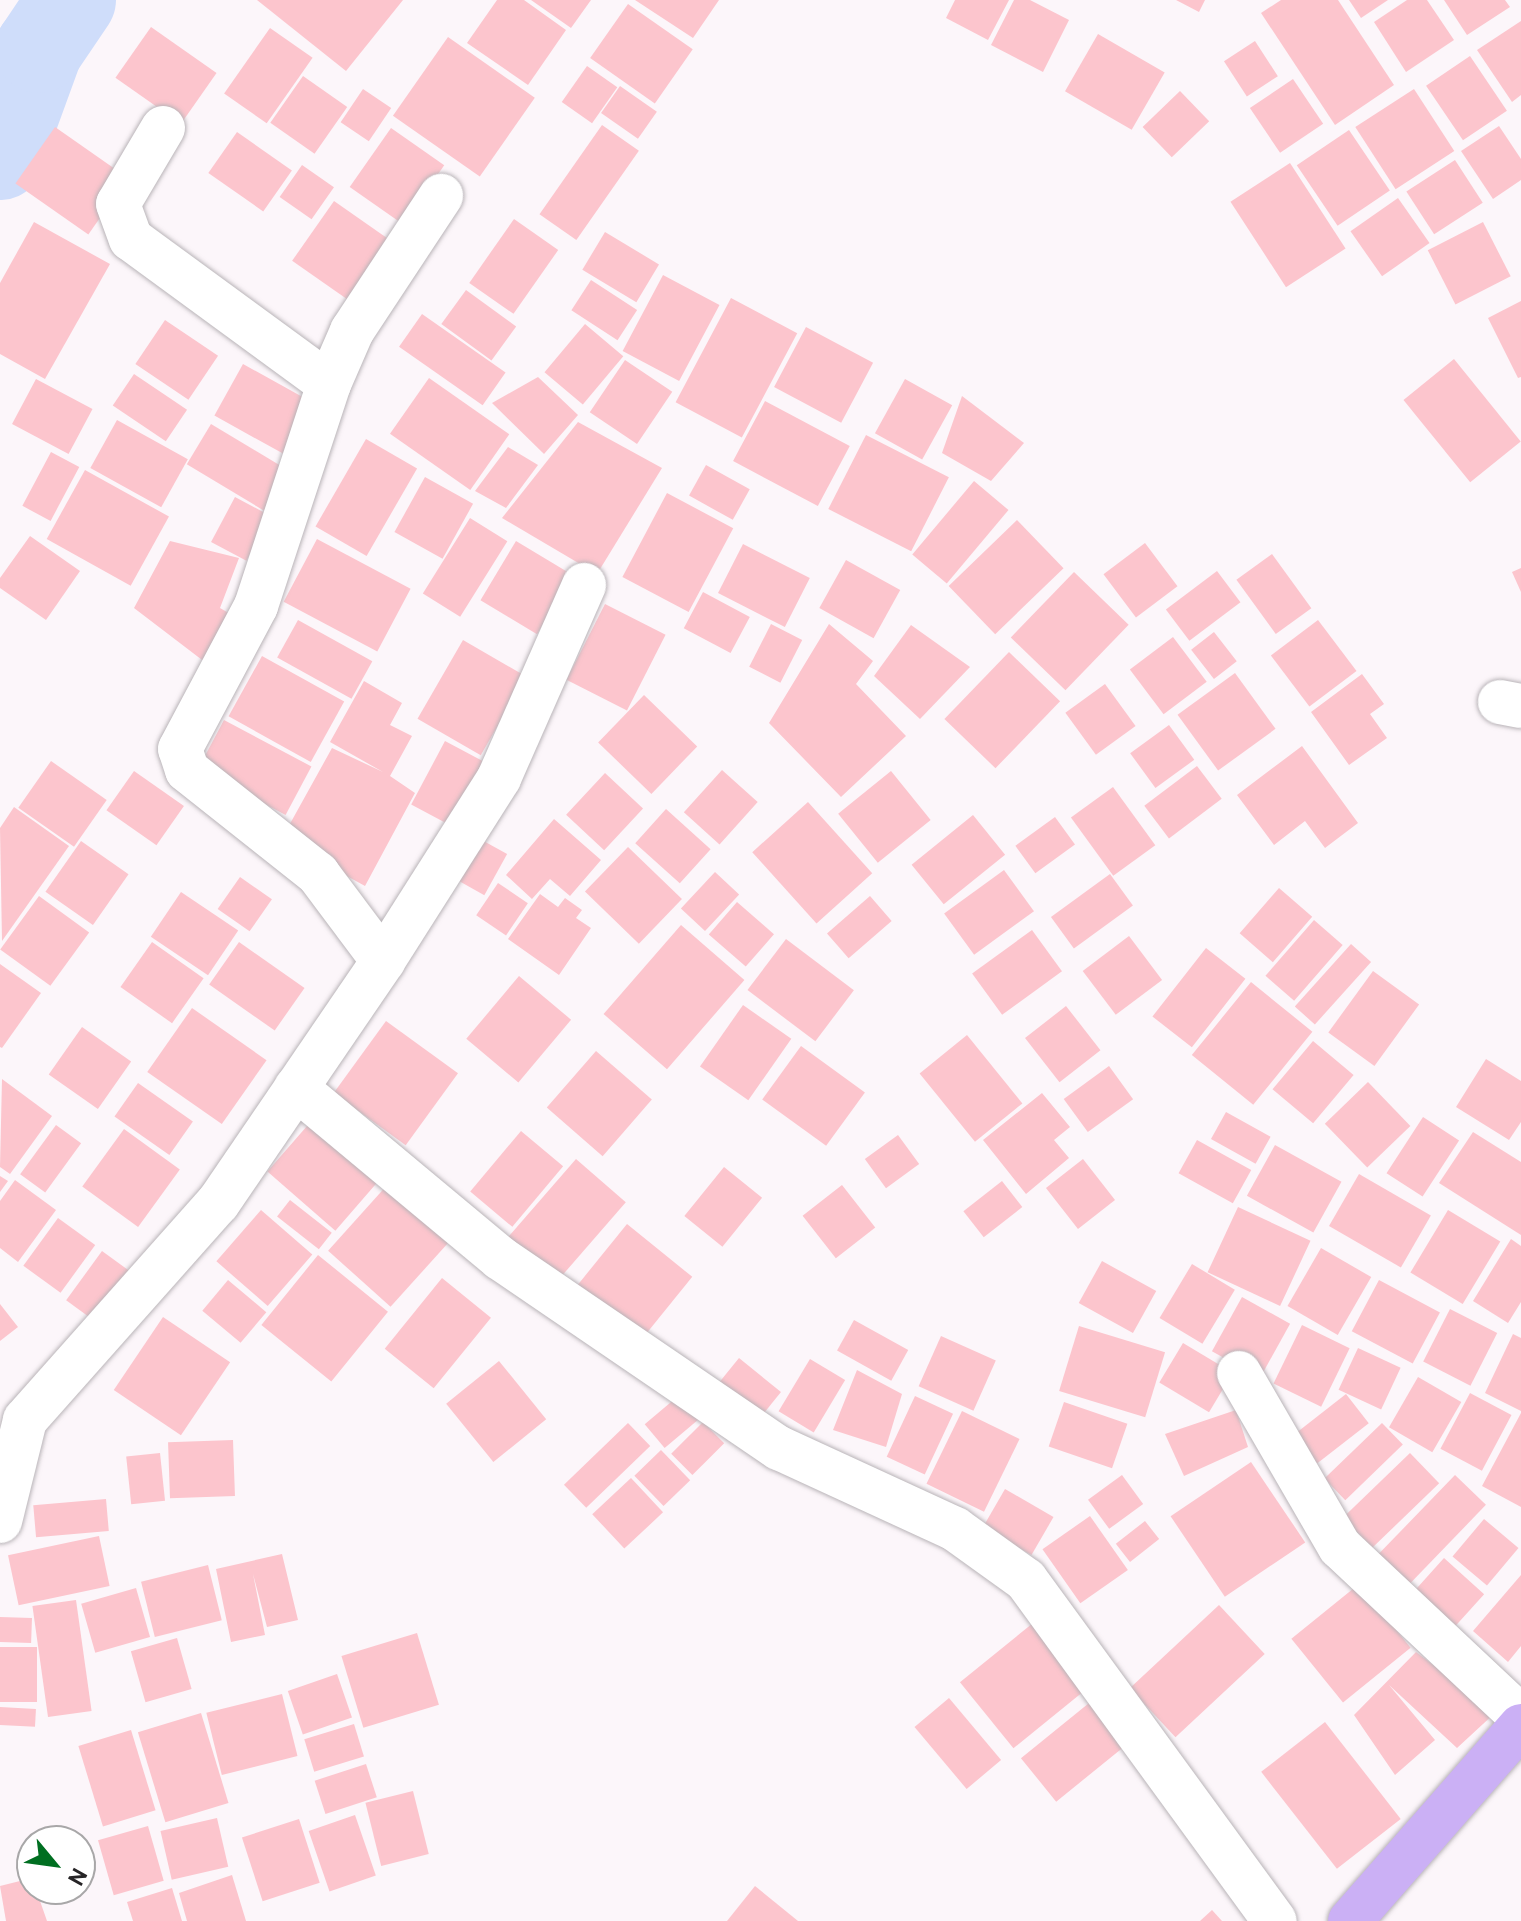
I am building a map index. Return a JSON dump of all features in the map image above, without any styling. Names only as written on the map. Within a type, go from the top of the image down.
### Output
[{"type":"main road","points":[[1350,1921],[1521,1726]]},
{"type":"street","points":[[163,128],[118,204],[131,239],[329,384]]},
{"type":"street","points":[[383,961],[318,874],[180,760],[180,749],[256,606],[329,384],[352,331],[441,196]]},
{"type":"street","points":[[0,1521],[25,1420],[218,1203],[383,961],[499,778],[584,585]]},
{"type":"street","points":[[296,1088],[500,1258],[779,1448],[955,1529],[1026,1580],[1275,1921]]},
{"type":"street","points":[[1239,1373],[1340,1547],[1521,1717]]},
{"type":"building","points":[[257,0],[403,0],[346,71]]},
{"type":"building","points":[[497,0],[524,0],[566,30],[528,85],[467,43]]},
{"type":"building","points":[[531,0],[591,0],[571,28]]},
{"type":"building","points":[[635,0],[719,0],[693,38]]},
{"type":"building","points":[[955,0],[1009,0],[988,40],[946,18]]},
{"type":"building","points":[[1014,0],[1030,0],[1069,20],[1043,72],[991,45]]},
{"type":"building","points":[[1176,0],[1205,0],[1199,12]]},
{"type":"building","points":[[1281,0],[1338,0],[1394,85],[1335,125],[1261,13]]},
{"type":"building","points":[[1349,0],[1388,0],[1361,18]]},
{"type":"building","points":[[1407,0],[1427,0],[1454,40],[1406,72],[1374,22]]},
{"type":"building","points":[[1444,0],[1505,0],[1510,7],[1467,35]]},
{"type":"building","points":[[628,4],[693,49],[655,103],[590,58]]},
{"type":"building","points":[[1521,21],[1521,95],[1512,102],[1477,50]]},
{"type":"building","points":[[151,27],[217,73],[181,124],[115,78]]},
{"type":"building","points":[[270,28],[313,58],[267,123],[224,94]]},
{"type":"building","points":[[1098,34],[1165,72],[1132,130],[1065,91]]},
{"type":"building","points":[[448,37],[535,98],[480,176],[393,116]]},
{"type":"building","points":[[1255,41],[1278,76],[1247,96],[1224,61]]},
{"type":"building","points":[[1470,56],[1507,111],[1463,140],[1426,86]]},
{"type":"building","points":[[587,66],[617,87],[592,123],[562,102]]},
{"type":"building","points":[[303,76],[347,107],[315,154],[270,123]]},
{"type":"building","points":[[1293,79],[1323,124],[1280,153],[1250,108]]},
{"type":"building","points":[[620,86],[657,112],[638,139],[601,113]]},
{"type":"building","points":[[363,89],[391,108],[369,141],[341,122]]},
{"type":"building","points":[[1414,89],[1454,151],[1396,189],[1355,127]]},
{"type":"building","points":[[1180,91],[1209,121],[1172,157],[1143,127]]},
{"type":"building","points":[[602,125],[639,151],[576,240],[539,214]]},
{"type":"building","points":[[1499,126],[1521,159],[1521,180],[1493,199],[1461,151]]},
{"type":"building","points":[[55,127],[128,178],[88,235],[15,184]]},
{"type":"building","points":[[391,128],[444,165],[403,224],[350,187]]},
{"type":"building","points":[[1349,130],[1390,191],[1338,226],[1297,165]]},
{"type":"building","points":[[237,132],[292,170],[263,211],[208,173]]},
{"type":"building","points":[[1455,160],[1483,203],[1434,234],[1406,192]]},
{"type":"building","points":[[1290,163],[1346,249],[1286,287],[1230,202]]},
{"type":"building","points":[[302,165],[334,187],[312,219],[280,197]]},
{"type":"building","points":[[1398,198],[1430,243],[1382,276],[1350,231]]},
{"type":"building","points":[[334,201],[399,246],[357,306],[292,261]]},
{"type":"building","points":[[514,219],[558,250],[513,314],[469,283]]},
{"type":"building","points":[[34,222],[110,264],[45,379],[0,354],[0,283]]},
{"type":"building","points":[[1483,222],[1511,276],[1455,304],[1428,250]]},
{"type":"building","points":[[605,232],[659,264],[636,302],[582,270]]},
{"type":"building","points":[[663,275],[720,305],[679,381],[623,351]]},
{"type":"building","points":[[591,280],[637,310],[618,340],[571,310]]},
{"type":"building","points":[[466,290],[516,326],[491,360],[441,324]]},
{"type":"building","points":[[731,298],[797,333],[742,437],[676,402]]},
{"type":"building","points":[[1521,301],[1521,377],[1518,378],[1488,318]]},
{"type":"building","points":[[422,314],[506,373],[483,405],[399,347]]},
{"type":"building","points":[[165,320],[218,356],[188,400],[135,364]]},
{"type":"building","points":[[585,324],[623,356],[583,404],[545,372]]},
{"type":"building","points":[[806,327],[873,363],[841,423],[774,387]]},
{"type":"building","points":[[1454,359],[1521,441],[1470,482],[1403,400]]},
{"type":"building","points":[[625,360],[672,392],[637,444],[590,412]]},
{"type":"building","points":[[243,364],[314,403],[285,455],[214,416]]},
{"type":"building","points":[[134,374],[187,410],[166,441],[113,406]]},
{"type":"building","points":[[538,377],[578,415],[544,454],[492,403]]},
{"type":"building","points":[[429,378],[509,434],[470,490],[390,434]]},
{"type":"building","points":[[36,379],[93,409],[69,454],[12,424]]},
{"type":"building","points":[[905,379],[952,405],[922,459],[875,433]]},
{"type":"building","points":[[962,396],[1024,443],[991,481],[942,453]]},
{"type":"building","points":[[765,401],[850,446],[818,506],[733,461]]},
{"type":"building","points":[[117,420],[188,459],[161,507],[90,468]]},
{"type":"building","points":[[578,422],[662,468],[597,574],[502,518]]},
{"type":"building","points":[[211,424],[288,470],[264,511],[187,464]]},
{"type":"building","points":[[866,435],[949,477],[911,551],[828,509]]},
{"type":"building","points":[[366,439],[417,468],[367,556],[316,526]]},
{"type":"building","points":[[508,447],[538,465],[506,508],[475,491]]},
{"type":"building","points":[[51,452],[79,467],[51,521],[22,506]]},
{"type":"building","points":[[706,465],[750,489],[733,520],[689,496]]},
{"type":"building","points":[[85,470],[169,517],[131,586],[47,539]]},
{"type":"building","points":[[425,477],[473,504],[443,559],[394,532]]},
{"type":"building","points":[[974,481],[1008,510],[947,583],[912,555]]},
{"type":"building","points":[[667,493],[733,528],[689,612],[622,577]]},
{"type":"building","points":[[235,497],[270,516],[246,561],[211,542]]},
{"type":"building","points":[[470,518],[507,541],[460,617],[423,593]]},
{"type":"building","points":[[1017,520],[1064,568],[995,634],[949,586]]},
{"type":"building","points":[[30,536],[80,571],[46,620],[0,588],[0,578]]},
{"type":"building","points":[[317,539],[411,589],[377,651],[284,602]]},
{"type":"building","points":[[170,541],[239,558],[220,608],[239,619],[210,666],[134,608]]},
{"type":"building","points":[[516,541],[573,575],[537,634],[480,600]]},
{"type":"building","points":[[1145,543],[1177,586],[1136,617],[1103,574]]},
{"type":"building","points":[[743,544],[810,578],[785,627],[718,593]]},
{"type":"building","points":[[1272,554],[1311,608],[1276,634],[1236,580]]},
{"type":"building","points":[[846,560],[900,590],[874,638],[819,608]]},
{"type":"building","points":[[1521,568],[1521,592],[1512,572]]},
{"type":"building","points":[[1217,571],[1240,602],[1189,641],[1166,610]]},
{"type":"building","points":[[1074,572],[1129,625],[1065,690],[1011,637]]},
{"type":"building","points":[[703,592],[750,617],[731,653],[684,628]]},
{"type":"building","points":[[605,604],[666,635],[627,711],[566,680]]},
{"type":"building","points":[[298,620],[372,661],[351,699],[277,658]]},
{"type":"building","points":[[1318,620],[1357,671],[1309,707],[1271,656]]},
{"type":"building","points":[[771,624],[802,640],[780,683],[749,667]]},
{"type":"building","points":[[829,624],[873,661],[856,684],[906,736],[841,797],[769,723]]},
{"type":"building","points":[[911,625],[970,667],[920,719],[874,676]]},
{"type":"building","points":[[1214,632],[1237,661],[1214,679],[1191,650]]},
{"type":"building","points":[[1173,637],[1207,682],[1164,714],[1130,669]]},
{"type":"building","points":[[463,640],[526,676],[481,755],[418,719]]},
{"type":"building","points":[[1009,652],[1060,701],[995,768],[944,719]]},
{"type":"building","points":[[262,656],[344,702],[311,762],[229,716]]},
{"type":"building","points":[[1235,673],[1276,729],[1218,771],[1178,715]]},
{"type":"building","points":[[1362,674],[1384,704],[1370,714],[1387,738],[1349,765],[1311,712]]},
{"type":"building","points":[[364,681],[402,703],[390,725],[412,736],[390,776],[415,793],[365,886],[281,840],[332,748],[383,772],[330,742]]},
{"type":"building","points":[[1105,684],[1136,726],[1096,755],[1065,713]]},
{"type":"building","points":[[644,695],[697,746],[651,794],[598,742]]},
{"type":"building","points":[[224,720],[311,766],[286,815],[198,769]]},
{"type":"building","points":[[1169,725],[1194,760],[1155,788],[1130,753]]},
{"type":"building","points":[[445,741],[491,765],[457,829],[411,805]]},
{"type":"building","points":[[1302,746],[1358,823],[1325,848],[1305,821],[1274,845],[1237,795]]},
{"type":"building","points":[[51,761],[107,800],[74,847],[18,808]]},
{"type":"building","points":[[1197,766],[1222,799],[1169,838],[1144,806]]},
{"type":"building","points":[[722,770],[758,802],[720,844],[684,812]]},
{"type":"building","points":[[134,771],[184,806],[156,845],[106,810]]},
{"type":"building","points":[[891,771],[931,820],[878,863],[838,814]]},
{"type":"building","points":[[605,773],[643,808],[604,850],[566,815]]},
{"type":"building","points":[[1113,787],[1155,845],[1113,876],[1071,818]]},
{"type":"building","points":[[808,802],[872,873],[817,924],[752,852]]},
{"type":"building","points":[[14,807],[69,846],[2,941],[0,828]]},
{"type":"building","points":[[666,809],[711,849],[680,883],[635,843]]},
{"type":"building","points":[[973,815],[1005,855],[944,904],[912,865]]},
{"type":"building","points":[[1055,817],[1075,845],[1035,873],[1015,846]]},
{"type":"building","points":[[554,819],[601,860],[570,896],[550,879],[532,899],[506,875]]},
{"type":"building","points":[[480,839],[507,854],[484,895],[457,880]]},
{"type":"building","points":[[81,841],[129,874],[93,925],[45,892]]},
{"type":"building","points":[[628,847],[682,899],[639,944],[585,892]]},
{"type":"building","points":[[1004,870],[1034,911],[974,955],[944,913]]},
{"type":"building","points":[[715,872],[739,895],[705,931],[681,909]]},
{"type":"building","points":[[1110,874],[1133,906],[1074,948],[1051,917]]},
{"type":"building","points":[[240,877],[272,899],[250,931],[218,909]]},
{"type":"building","points":[[498,883],[528,903],[506,935],[476,915]]},
{"type":"building","points":[[1279,888],[1312,917],[1273,962],[1240,933]]},
{"type":"building","points":[[181,892],[238,931],[208,975],[151,937]]},
{"type":"building","points":[[540,894],[558,907],[565,898],[582,910],[576,918],[591,928],[559,975],[508,939]]},
{"type":"building","points":[[39,896],[89,932],[50,986],[0,949]]},
{"type":"building","points":[[870,896],[892,921],[849,958],[827,933]]},
{"type":"building","points":[[737,902],[774,934],[746,967],[709,934]]},
{"type":"building","points":[[1314,920],[1343,945],[1294,1001],[1265,976]]},
{"type":"building","points":[[681,925],[744,980],[667,1069],[604,1014]]},
{"type":"building","points":[[1032,930],[1062,971],[1002,1015],[972,973]]},
{"type":"building","points":[[1129,936],[1162,980],[1116,1015],[1083,971]]},
{"type":"building","points":[[786,939],[854,990],[815,1041],[747,990]]},
{"type":"building","points":[[152,942],[204,978],[172,1023],[120,987]]},
{"type":"building","points":[[239,942],[305,988],[275,1030],[209,985]]},
{"type":"building","points":[[1351,944],[1371,962],[1315,1024],[1295,1006]]},
{"type":"building","points":[[1206,948],[1245,979],[1192,1047],[1152,1017]]},
{"type":"building","points":[[0,964],[41,993],[2,1048],[0,1047]]},
{"type":"building","points":[[1373,971],[1419,1005],[1374,1066],[1328,1032]]},
{"type":"building","points":[[519,976],[571,1020],[518,1083],[466,1039]]},
{"type":"building","points":[[1251,982],[1312,1032],[1253,1105],[1192,1055]]},
{"type":"building","points":[[743,1005],[791,1039],[748,1100],[700,1066]]},
{"type":"building","points":[[1066,1006],[1100,1050],[1060,1082],[1025,1038]]},
{"type":"building","points":[[192,1008],[267,1060],[222,1124],[147,1072]]},
{"type":"building","points":[[386,1021],[458,1073],[406,1145],[334,1093]]},
{"type":"building","points":[[82,1027],[131,1061],[98,1109],[49,1075]]},
{"type":"building","points":[[967,1035],[1022,1103],[975,1142],[920,1073]]},
{"type":"building","points":[[1313,1041],[1354,1075],[1313,1123],[1273,1089]]},
{"type":"building","points":[[801,1046],[865,1092],[826,1146],[762,1099]]},
{"type":"building","points":[[596,1051],[652,1100],[603,1156],[547,1108]]},
{"type":"building","points":[[1486,1059],[1521,1081],[1521,1122],[1509,1140],[1456,1107]]},
{"type":"building","points":[[1109,1066],[1133,1099],[1088,1132],[1064,1099]]},
{"type":"building","points":[[2,1079],[52,1116],[10,1174],[0,1167]]},
{"type":"building","points":[[1368,1082],[1410,1126],[1367,1168],[1325,1124]]},
{"type":"building","points":[[138,1083],[193,1121],[169,1155],[114,1117]]},
{"type":"building","points":[[1042,1093],[1070,1127],[1054,1140],[1069,1158],[1026,1194],[983,1140]]},
{"type":"building","points":[[1226,1112],[1271,1137],[1256,1164],[1211,1139]]},
{"type":"building","points":[[1423,1117],[1459,1140],[1423,1197],[1387,1173]]},
{"type":"building","points":[[314,1118],[382,1177],[335,1231],[267,1172]]},
{"type":"building","points":[[56,1125],[81,1143],[45,1193],[20,1174]]},
{"type":"building","points":[[124,1129],[180,1170],[138,1227],[82,1186]]},
{"type":"building","points":[[521,1131],[563,1166],[512,1227],[470,1192]]},
{"type":"building","points":[[1473,1132],[1521,1162],[1521,1235],[1439,1183]]},
{"type":"building","points":[[898,1135],[919,1164],[886,1188],[865,1159]]},
{"type":"building","points":[[1197,1140],[1251,1170],[1233,1203],[1179,1173]]},
{"type":"building","points":[[1275,1145],[1341,1182],[1313,1233],[1247,1196]]},
{"type":"building","points":[[576,1159],[626,1202],[556,1283],[506,1240]]},
{"type":"building","points":[[1083,1159],[1115,1200],[1078,1229],[1046,1188]]},
{"type":"building","points":[[724,1167],[762,1198],[722,1247],[684,1216]]},
{"type":"building","points":[[1359,1174],[1431,1216],[1401,1267],[1329,1226]]},
{"type":"building","points":[[0,1176],[8,1181],[0,1192]]},
{"type":"building","points":[[15,1180],[56,1210],[18,1262],[0,1248],[0,1201]]},
{"type":"building","points":[[1002,1181],[1022,1207],[984,1237],[963,1211]]},
{"type":"building","points":[[389,1183],[451,1239],[391,1307],[328,1251]]},
{"type":"building","points":[[842,1185],[875,1228],[836,1258],[803,1216]]},
{"type":"building","points":[[290,1200],[332,1233],[319,1249],[277,1217]]},
{"type":"building","points":[[1238,1207],[1311,1241],[1280,1306],[1208,1272]]},
{"type":"building","points":[[261,1210],[312,1255],[268,1306],[216,1261]]},
{"type":"building","points":[[1448,1210],[1500,1241],[1463,1304],[1410,1273]]},
{"type":"building","points":[[58,1218],[95,1245],[61,1293],[23,1266]]},
{"type":"building","points":[[627,1224],[692,1277],[636,1347],[570,1294]]},
{"type":"building","points":[[1511,1239],[1521,1246],[1521,1302],[1508,1323],[1473,1301]]},
{"type":"building","points":[[1321,1248],[1371,1277],[1338,1335],[1288,1306]]},
{"type":"building","points":[[102,1251],[134,1274],[98,1323],[66,1300]]},
{"type":"building","points":[[318,1255],[388,1312],[331,1382],[261,1325]]},
{"type":"building","points":[[1102,1261],[1156,1291],[1133,1333],[1079,1303]]},
{"type":"building","points":[[1192,1264],[1235,1290],[1202,1344],[1160,1318]]},
{"type":"building","points":[[442,1278],[491,1318],[434,1388],[385,1349]]},
{"type":"building","points":[[228,1280],[266,1312],[241,1343],[202,1311]]},
{"type":"building","points":[[1379,1280],[1440,1312],[1413,1364],[1352,1331]]},
{"type":"building","points":[[1242,1297],[1290,1324],[1260,1378],[1212,1351]]},
{"type":"building","points":[[0,1304],[18,1327],[0,1341]]},
{"type":"building","points":[[1450,1309],[1497,1333],[1470,1386],[1423,1362]]},
{"type":"building","points":[[163,1317],[230,1362],[181,1435],[114,1390]]},
{"type":"building","points":[[854,1320],[908,1350],[891,1381],[837,1351]]},
{"type":"building","points":[[1302,1325],[1350,1348],[1321,1407],[1274,1383]]},
{"type":"building","points":[[1079,1326],[1165,1352],[1145,1417],[1059,1391]]},
{"type":"building","points":[[1513,1334],[1521,1338],[1521,1411],[1485,1393]]},
{"type":"building","points":[[941,1336],[996,1360],[973,1411],[919,1386]]},
{"type":"building","points":[[1183,1343],[1233,1373],[1209,1412],[1159,1382]]},
{"type":"building","points":[[1358,1348],[1401,1368],[1381,1410],[1339,1390]]},
{"type":"building","points":[[739,1358],[781,1392],[757,1422],[715,1388]]},
{"type":"building","points":[[810,1359],[845,1380],[814,1432],[779,1411]]},
{"type":"building","points":[[499,1361],[546,1419],[493,1462],[446,1404]]},
{"type":"building","points":[[857,1370],[902,1394],[886,1447],[833,1430]]},
{"type":"building","points":[[1418,1377],[1461,1402],[1432,1452],[1389,1427]]},
{"type":"building","points":[[683,1392],[703,1416],[665,1448],[645,1424]]},
{"type":"building","points":[[1470,1393],[1511,1415],[1482,1471],[1440,1449]]},
{"type":"building","points":[[1346,1394],[1369,1423],[1311,1468],[1288,1439]]},
{"type":"building","points":[[915,1396],[953,1414],[925,1474],[887,1457]]},
{"type":"building","points":[[1064,1402],[1127,1424],[1112,1468],[1049,1446]]},
{"type":"building","points":[[1236,1410],[1248,1447],[1184,1476],[1165,1434]]},
{"type":"building","points":[[962,1411],[1020,1439],[984,1512],[926,1484]]},
{"type":"building","points":[[1521,1413],[1521,1507],[1482,1486]]},
{"type":"building","points":[[703,1422],[724,1443],[692,1475],[671,1454]]},
{"type":"building","points":[[628,1423],[650,1446],[586,1508],[564,1485]]},
{"type":"building","points":[[1382,1423],[1403,1445],[1345,1500],[1324,1479]]},
{"type":"building","points":[[233,1440],[235,1496],[170,1498],[168,1442]]},
{"type":"building","points":[[661,1450],[690,1480],[664,1506],[634,1476]]},
{"type":"building","points":[[160,1453],[165,1501],[131,1504],[126,1457]]},
{"type":"building","points":[[1410,1453],[1439,1483],[1372,1548],[1343,1518]]},
{"type":"building","points":[[1251,1462],[1305,1542],[1225,1597],[1171,1516]]},
{"type":"building","points":[[1122,1475],[1143,1504],[1109,1529],[1088,1500]]},
{"type":"building","points":[[1455,1475],[1486,1505],[1403,1590],[1372,1561]]},
{"type":"building","points":[[631,1478],[663,1512],[624,1549],[592,1514]]},
{"type":"building","points":[[1005,1489],[1053,1517],[1031,1555],[983,1527]]},
{"type":"building","points":[[106,1499],[109,1531],[36,1537],[33,1505]]},
{"type":"building","points":[[1090,1516],[1128,1570],[1080,1603],[1042,1549]]},
{"type":"building","points":[[1484,1519],[1518,1548],[1487,1585],[1453,1557]]},
{"type":"building","points":[[1145,1521],[1159,1539],[1130,1562],[1116,1544]]},
{"type":"building","points":[[99,1536],[110,1586],[19,1605],[8,1555]]},
{"type":"building","points":[[282,1554],[298,1620],[267,1627],[253,1574],[265,1635],[231,1642],[216,1569]]},
{"type":"building","points":[[1444,1558],[1484,1594],[1452,1630],[1412,1594]]},
{"type":"building","points":[[208,1565],[222,1620],[155,1637],[141,1582]]},
{"type":"building","points":[[1521,1575],[1521,1646],[1508,1662],[1473,1631]]},
{"type":"building","points":[[1359,1584],[1411,1648],[1343,1702],[1291,1639]]},
{"type":"building","points":[[136,1588],[150,1637],[95,1653],[81,1604]]},
{"type":"building","points":[[76,1600],[92,1711],[48,1717],[32,1606]]},
{"type":"building","points":[[1219,1605],[1265,1654],[1175,1737],[1130,1688]]},
{"type":"building","points":[[0,1617],[32,1618],[31,1643],[0,1642]]},
{"type":"building","points":[[1033,1623],[1086,1689],[1013,1748],[960,1682]]},
{"type":"building","points":[[417,1633],[439,1705],[363,1728],[341,1656]]},
{"type":"building","points":[[177,1638],[192,1689],[145,1702],[131,1651]]},
{"type":"building","points":[[0,1647],[37,1647],[37,1702],[0,1702]]},
{"type":"building","points":[[1416,1652],[1496,1712],[1457,1748],[1389,1685],[1435,1740],[1395,1775],[1354,1715]]},
{"type":"building","points":[[337,1674],[352,1717],[303,1734],[288,1691]]},
{"type":"building","points":[[282,1694],[297,1756],[222,1775],[206,1713]]},
{"type":"building","points":[[949,1698],[1001,1760],[967,1789],[915,1727]]},
{"type":"building","points":[[1094,1699],[1129,1743],[1056,1802],[1021,1758]]},
{"type":"building","points":[[0,1707],[36,1709],[35,1727],[0,1725]]},
{"type":"building","points":[[201,1713],[228,1803],[165,1822],[138,1732]]},
{"type":"building","points":[[1325,1722],[1401,1819],[1337,1869],[1261,1772]]},
{"type":"building","points":[[354,1724],[364,1757],[314,1772],[304,1739]]},
{"type":"building","points":[[131,1730],[156,1810],[103,1826],[78,1746]]},
{"type":"building","points":[[366,1764],[377,1797],[325,1814],[315,1781]]},
{"type":"building","points":[[413,1791],[429,1854],[381,1866],[365,1803]]},
{"type":"building","points":[[355,1815],[376,1876],[330,1891],[309,1831]]},
{"type":"building","points":[[217,1818],[228,1867],[172,1880],[160,1831]]},
{"type":"building","points":[[299,1819],[320,1883],[263,1901],[242,1838]]},
{"type":"building","points":[[148,1826],[164,1881],[114,1895],[98,1840]]},
{"type":"building","points":[[232,1875],[246,1921],[187,1921],[179,1893]]},
{"type":"building","points":[[16,1882],[16,1905],[41,1905],[47,1921],[6,1921],[0,1886]]},
{"type":"building","points":[[755,1886],[798,1921],[727,1921]]},
{"type":"building","points":[[172,1888],[182,1921],[133,1921],[127,1902]]},
{"type":"building","points":[[1212,1910],[1222,1921],[1200,1921]]},
{"type":"waterway","points":[[0,156],[39,49],[72,0]]}]
